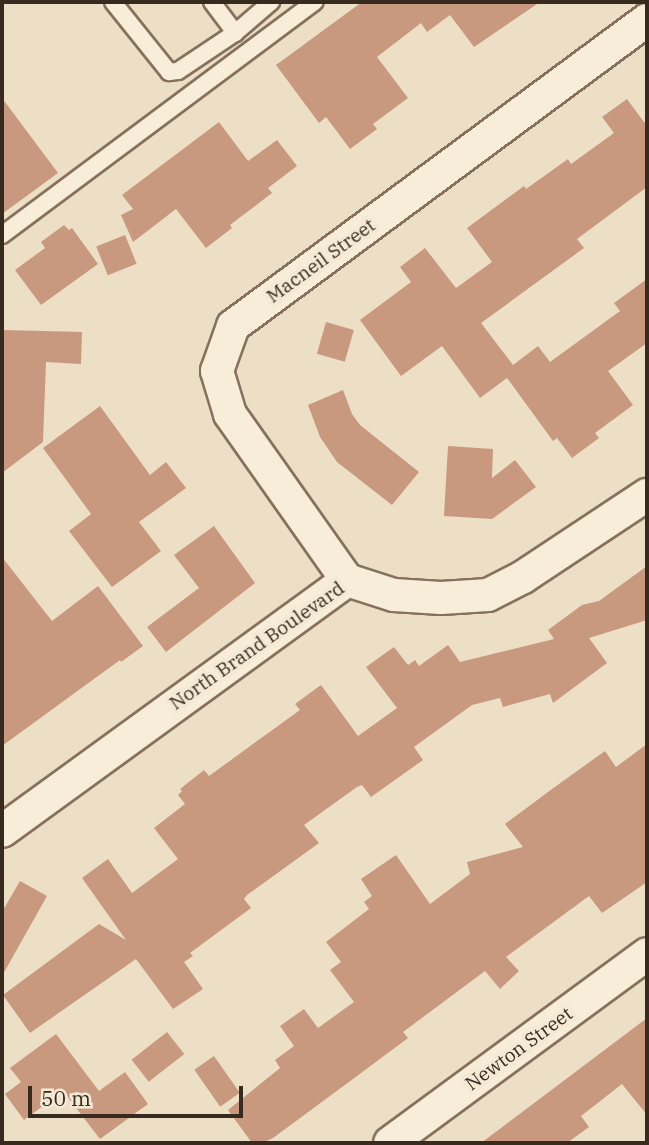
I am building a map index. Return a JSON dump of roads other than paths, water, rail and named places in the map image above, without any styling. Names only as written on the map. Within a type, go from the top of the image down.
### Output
[{"type":"street","name":"Macneil Street","points":[[347,580],[230,414],[217,371],[233,326],[647,20]]},
{"type":"street","name":"North Brand Boulevard","points":[[2,831],[347,580],[394,595],[441,598],[488,594],[523,578],[647,495]]},
{"type":"street","name":"Newton Street","points":[[390,1143],[647,954]]},
{"type":"lane","points":[[113,2],[169,72],[177,71],[235,33],[271,2]]},
{"type":"lane","points":[[212,2],[235,33]]},
{"type":"lane","points":[[2,235],[315,2]]}]
